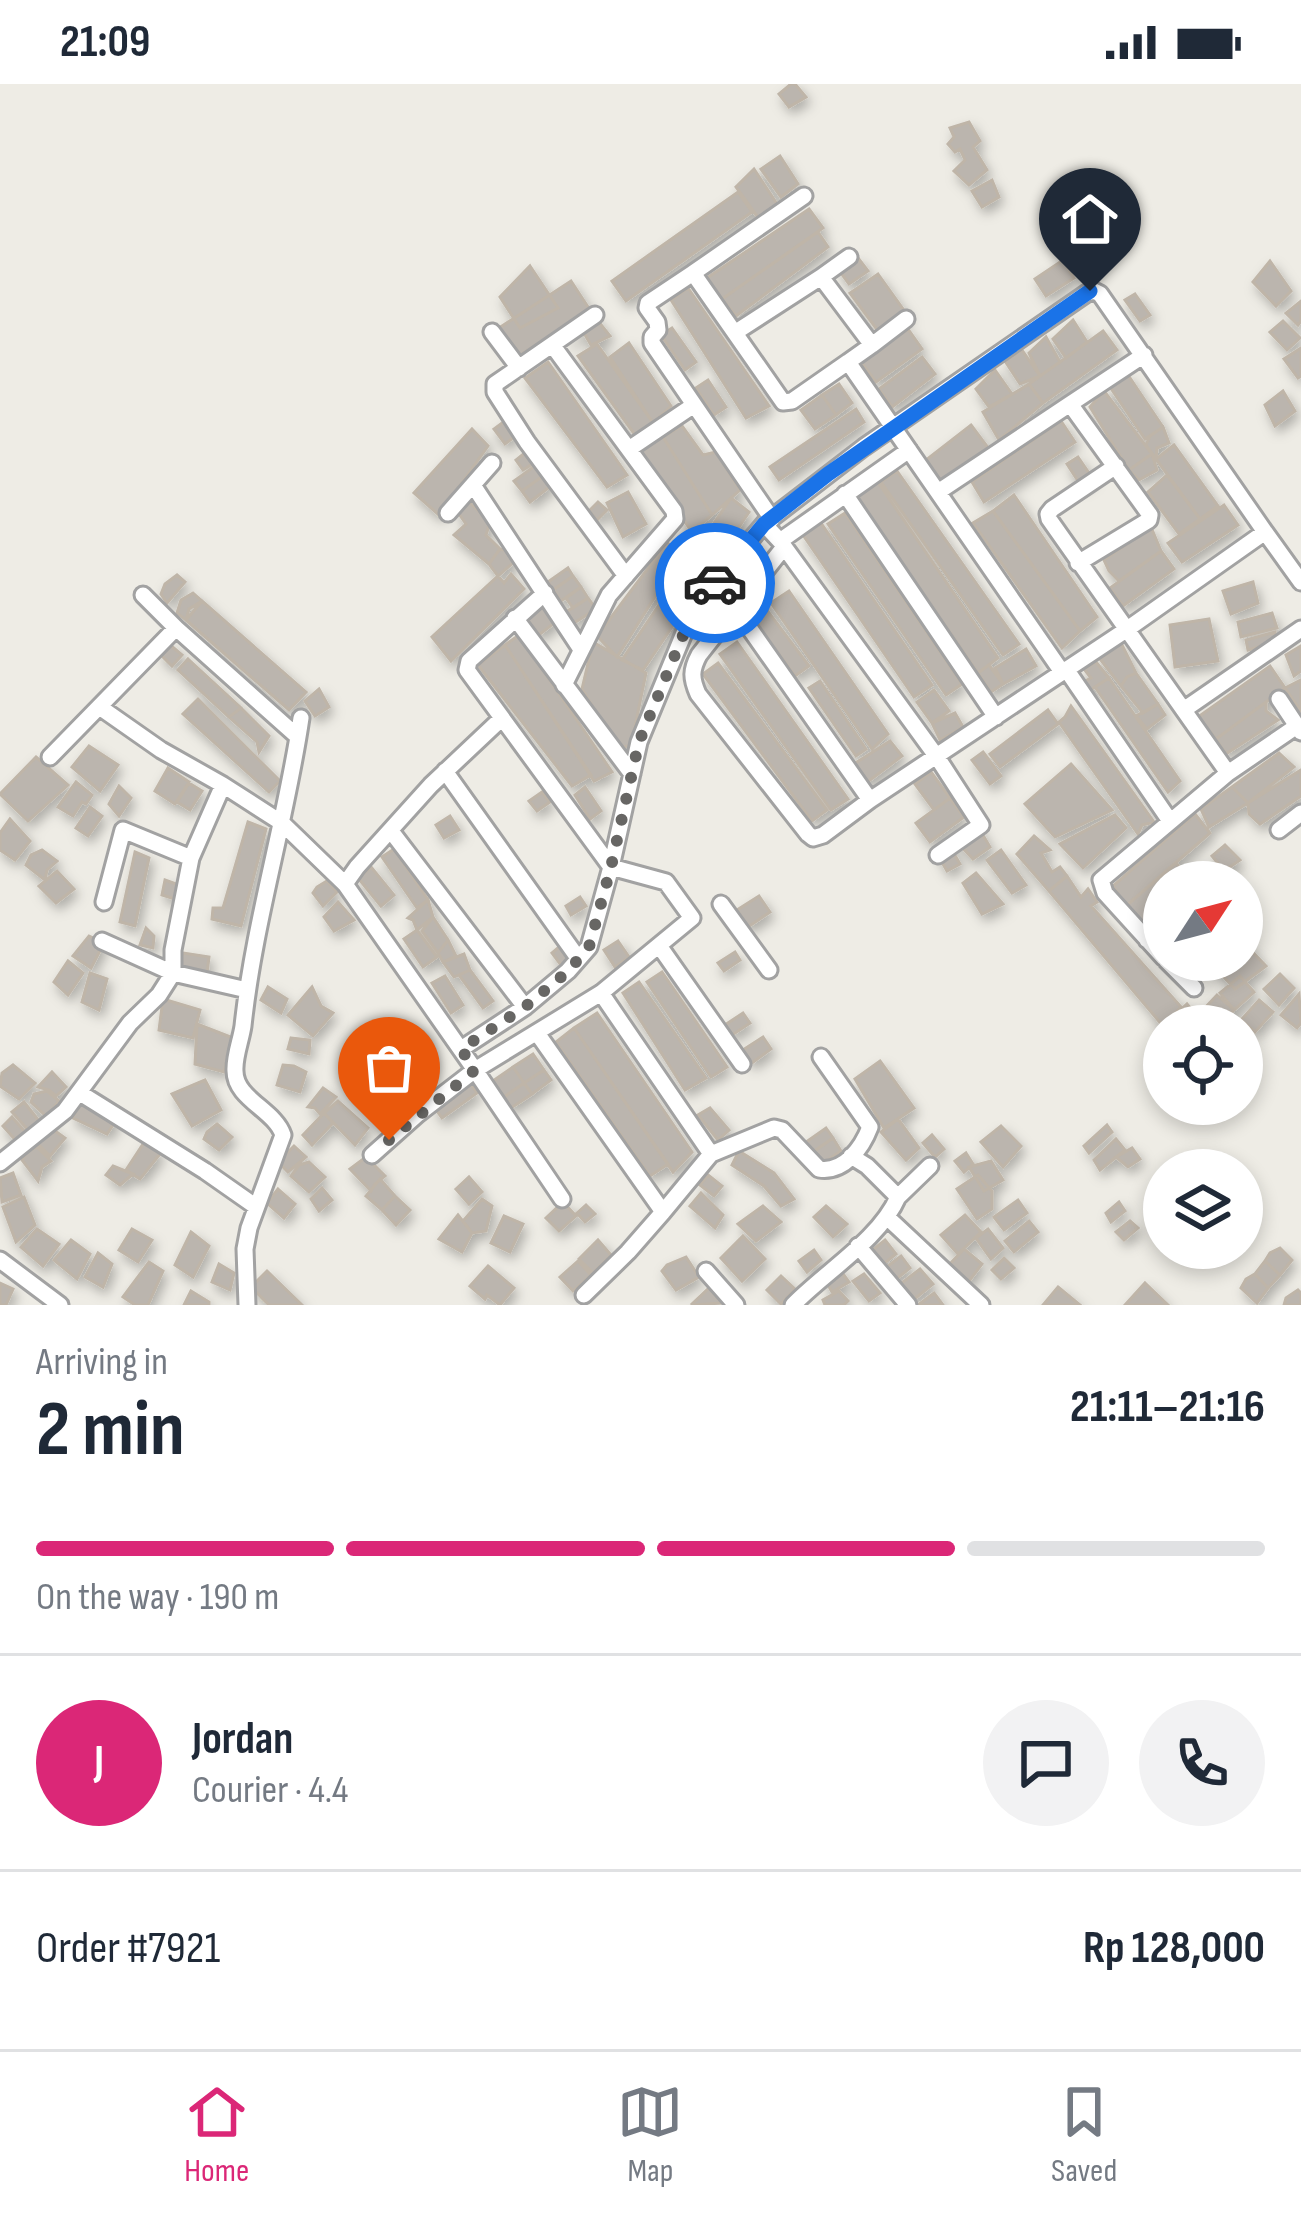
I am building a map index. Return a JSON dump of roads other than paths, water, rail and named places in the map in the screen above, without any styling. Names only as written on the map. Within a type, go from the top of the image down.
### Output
[{"type":"street","points":[[803,196],[653,299],[647,308],[657,322],[652,344],[782,544],[981,825],[938,855]]},
{"type":"street","points":[[736,332],[849,257]]},
{"type":"street","points":[[693,273],[783,402],[792,401],[906,320]]},
{"type":"street","points":[[821,277],[872,345]]},
{"type":"street","points":[[461,1049],[525,1007],[589,947],[639,742],[696,604],[768,522],[833,470],[1090,291],[1100,294],[1299,577]]},
{"type":"street","points":[[595,315],[495,384],[495,392],[626,576]]},
{"type":"street","points":[[493,332],[519,368]]},
{"type":"street","points":[[553,346],[675,519],[609,595],[564,685]]},
{"type":"street","points":[[938,492],[1144,355]]},
{"type":"street","points":[[848,362],[1170,821]]},
{"type":"street","points":[[1070,404],[1149,511],[1149,520],[1078,563]]},
{"type":"street","points":[[629,449],[694,405]]},
{"type":"street","points":[[909,450],[782,544],[692,669],[698,694],[813,838],[1265,532]]},
{"type":"street","points":[[448,513],[492,463]]},
{"type":"street","points":[[1117,466],[1048,514],[1049,519],[1228,773]]},
{"type":"street","points":[[473,485],[580,648]]},
{"type":"street","points":[[845,494],[996,716]]},
{"type":"street","points":[[545,592],[466,666],[611,867],[666,882],[692,918]]},
{"type":"street","points":[[143,595],[298,737]]},
{"type":"street","points":[[736,609],[870,800]]},
{"type":"street","points":[[515,618],[632,774]]},
{"type":"street","points":[[50,757],[176,628]]},
{"type":"street","points":[[1185,709],[1301,629]]},
{"type":"street","points":[[1143,936],[1105,893],[1101,880],[1228,773],[1299,729],[1279,699]]},
{"type":"street","points":[[101,708],[160,750],[282,823],[345,884],[562,1198]]},
{"type":"street","points":[[247,1305],[244,1249],[283,1135],[279,1123],[244,1092],[235,1071],[301,718]]},
{"type":"street","points":[[345,884],[445,771],[502,719]]},
{"type":"street","points":[[445,771],[578,958]]},
{"type":"street","points":[[0,1163],[65,1111],[173,973],[191,858],[223,784]]},
{"type":"street","points":[[1279,830],[1301,813]]},
{"type":"street","points":[[104,902],[123,830],[191,858]]},
{"type":"street","points":[[391,831],[525,1007]]},
{"type":"street","points":[[372,1155],[475,1070],[601,993],[692,918],[725,902],[769,970]]},
{"type":"street","points":[[102,941],[173,973],[247,990]]},
{"type":"street","points":[[660,947],[742,1064]]},
{"type":"street","points":[[1187,981],[1194,988]]},
{"type":"street","points":[[601,993],[711,1154]]},
{"type":"street","points":[[537,1033],[663,1212]]},
{"type":"street","points":[[584,1295],[628,1252],[711,1154],[774,1128],[826,1171],[839,1168],[851,1156],[870,1127],[821,1057]]},
{"type":"street","points":[[80,1093],[255,1206]]},
{"type":"street","points":[[851,1156],[898,1197]]},
{"type":"street","points":[[793,1305],[888,1218],[898,1197],[929,1166]]},
{"type":"street","points":[[888,1218],[981,1305]]},
{"type":"street","points":[[858,1246],[908,1305]]},
{"type":"street","points":[[0,1260],[57,1304]]},
{"type":"street","points":[[706,1271],[736,1305]]}]
